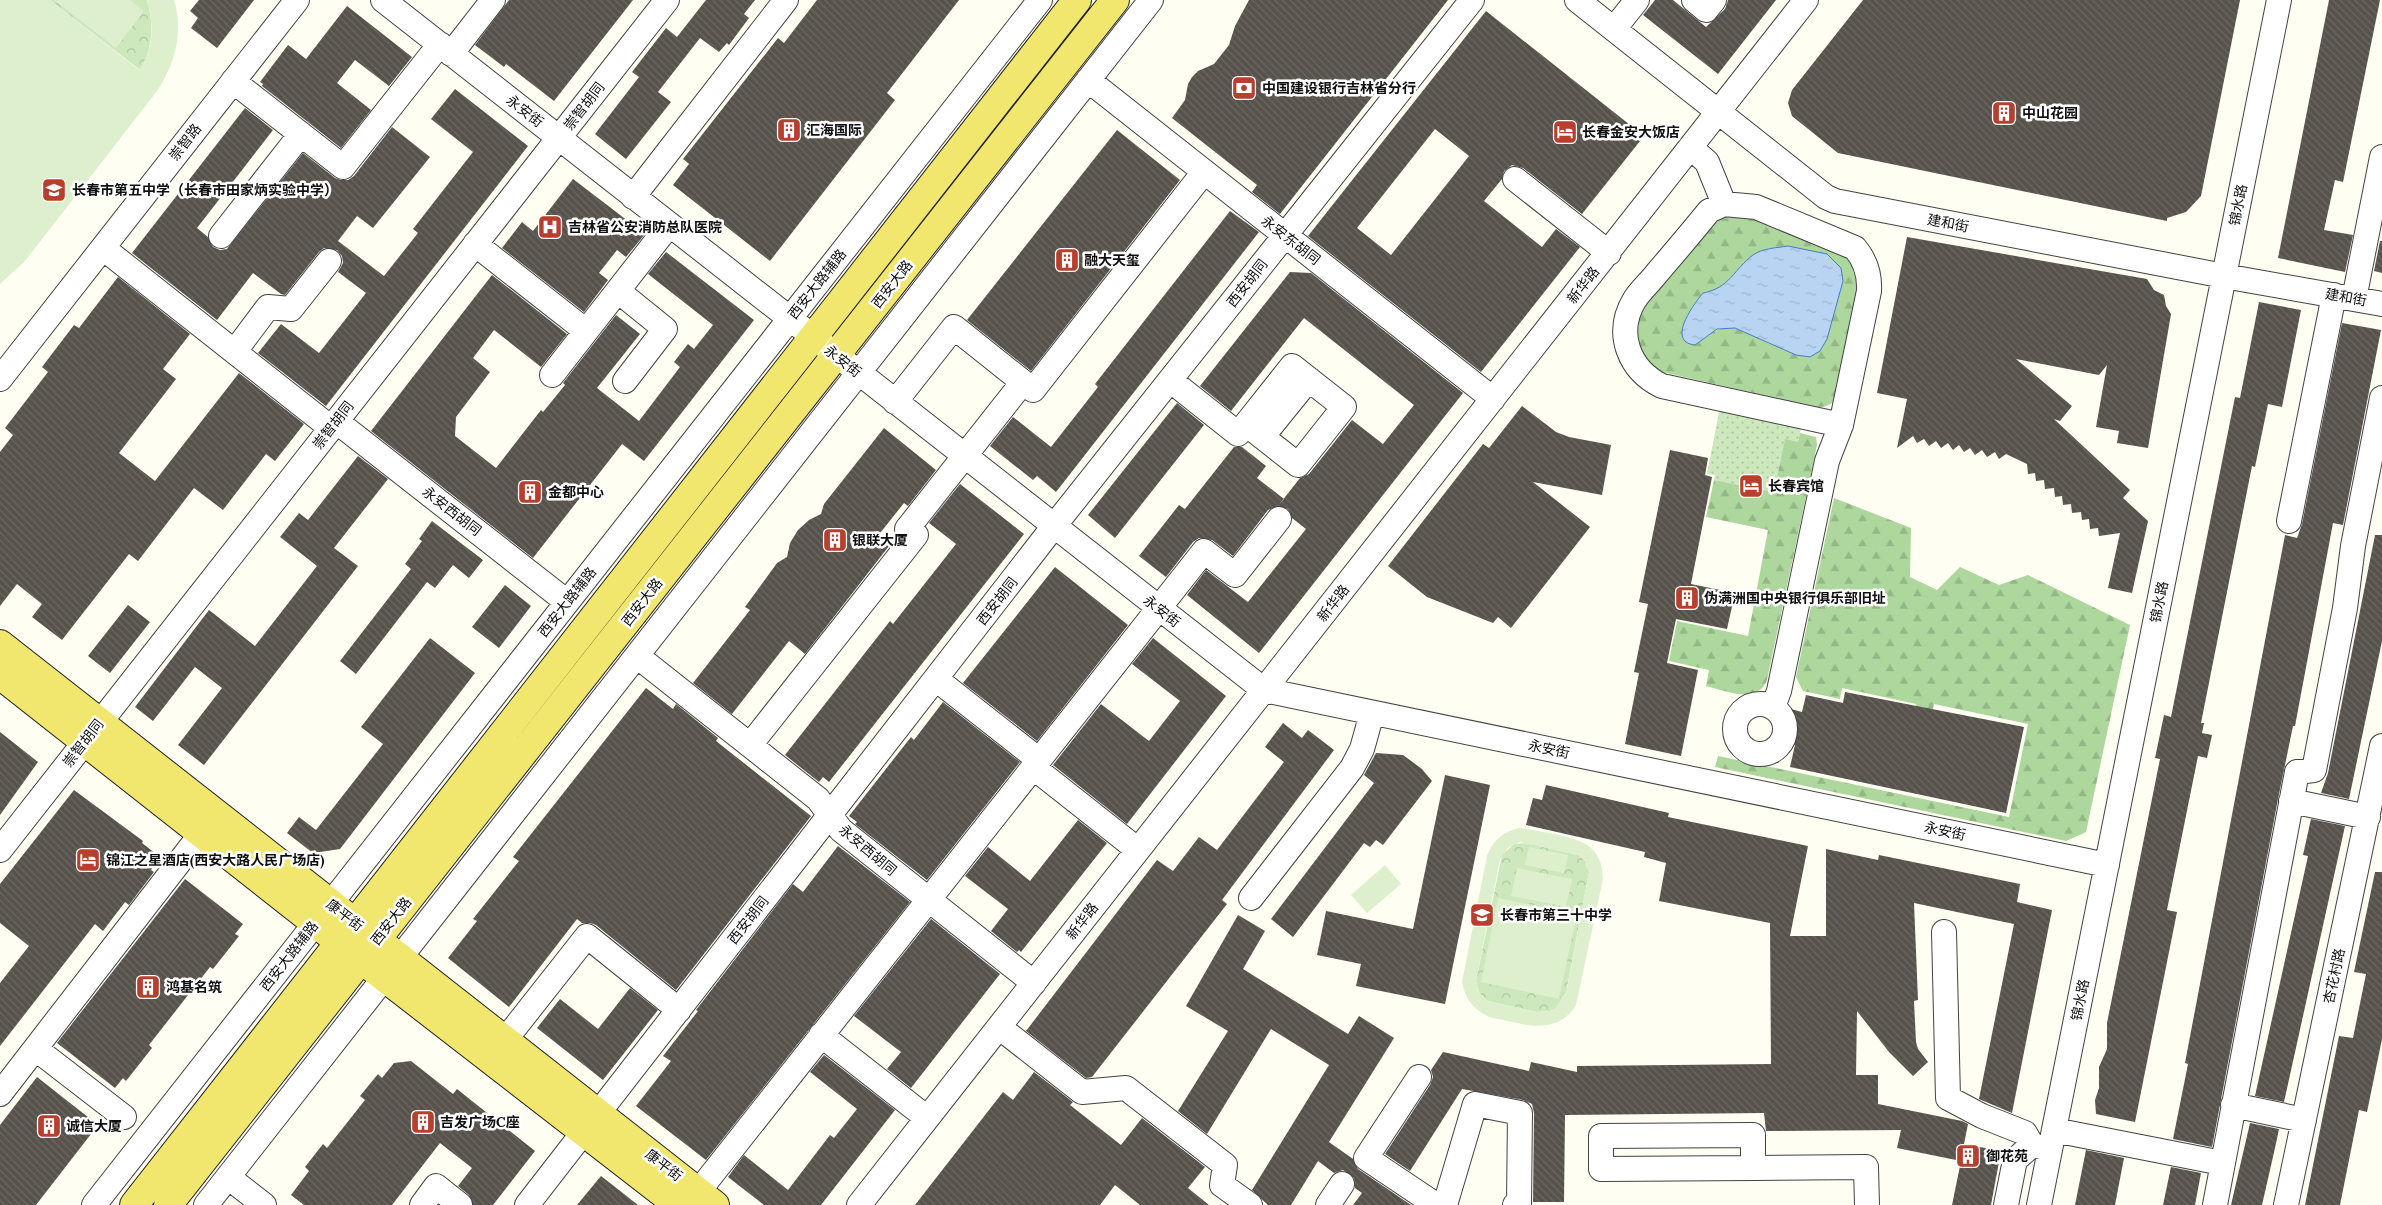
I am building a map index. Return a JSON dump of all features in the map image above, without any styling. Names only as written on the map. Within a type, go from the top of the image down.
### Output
[{"type":"main road","name":"西安大路","points":[[134,1205],[1078,0]]},
{"type":"main road","name":"西安大路","points":[[168,1205],[1115,0]]},
{"type":"main road","name":"康平街","points":[[0,644],[202,834],[323,914]]},
{"type":"main road","name":"康平街","points":[[0,675],[92,732],[591,1123],[697,1201]]},
{"type":"main road","name":"康平街","points":[[392,968],[505,1040],[591,1123]]},
{"type":"street","name":"崇智路","points":[[0,379],[297,0]]},
{"type":"street","name":"永安街","points":[[383,0],[1264,690],[2107,864]]},
{"type":"street","points":[[233,81],[343,167],[446,49],[493,0]]},
{"type":"street","name":"崇智胡同","points":[[0,850],[667,0]]},
{"type":"street","points":[[633,196],[786,0]]},
{"type":"street","name":"西安大路辅路","points":[[94,1205],[1040,0]]},
{"type":"street","points":[[206,1205],[1151,0]]},
{"type":"street","name":"西安胡同","points":[[527,1205],[1054,526],[1472,0]]},
{"type":"street","name":"建和街","points":[[1577,0],[1826,197],[1835,201],[2224,276],[2382,304]]},
{"type":"street","points":[[1614,29],[1637,0]]},
{"type":"street","points":[[1694,0],[1706,10],[1714,0]]},
{"type":"street","name":"新华路","points":[[859,1205],[1720,112],[1806,0]]},
{"type":"street","name":"锦水路","points":[[2039,1205],[2046,1141],[2107,864],[2279,0]]},
{"type":"street","name":"永安东胡同","points":[[1088,80],[1493,399]]},
{"type":"street","points":[[221,236],[301,134]]},
{"type":"street","points":[[1691,148],[1707,162],[1724,204]]},
{"type":"street","points":[[2289,521],[2344,297],[2382,157]]},
{"type":"street","points":[[895,402],[954,327],[1032,390],[1204,172]]},
{"type":"street","points":[[1515,179],[1609,252]]},
{"type":"street","points":[[1773,707],[1780,691],[1827,460],[1841,425],[1869,291],[1870,278],[1862,256],[1855,248],[1756,207],[1724,204],[1709,211],[1634,300],[1626,327],[1625,340],[1630,357],[1638,370],[1662,386],[1841,425]]},
{"type":"street","points":[[552,376],[669,225]]},
{"type":"street","points":[[475,244],[586,331]]},
{"type":"street","name":"永安西胡同","points":[[103,248],[234,351],[334,424],[567,602]]},
{"type":"street","points":[[234,351],[268,307],[291,309],[329,260]]},
{"type":"street","points":[[618,291],[665,330],[625,381]]},
{"type":"street","points":[[1170,380],[1238,434],[1254,431],[1309,379],[1344,407],[1298,465],[1254,431]]},
{"type":"street","points":[[750,745],[916,535],[907,529],[1023,382]]},
{"type":"street","points":[[2215,1205],[2297,772],[2314,770],[2345,608],[2353,546],[2382,398]]},
{"type":"street","points":[[697,1201],[821,1035],[1204,551],[1234,575],[1278,519]]},
{"type":"street","name":"永安西胡同","points":[[637,656],[818,799],[841,830],[1034,983]]},
{"type":"street","points":[[936,679],[1138,850]]},
{"type":"street","points":[[1251,898],[1352,768],[1362,749],[1372,712]]},
{"type":"street","name":"杏花村路","points":[[2286,1205],[2382,746]]},
{"type":"street","points":[[2291,801],[2368,817]]},
{"type":"street","points":[[0,1094],[202,834]]},
{"type":"street","points":[[1944,932],[1948,1098],[1982,1116],[2046,1141],[2222,1162]]},
{"type":"street","points":[[505,1040],[586,936],[679,1010]]},
{"type":"street","points":[[999,1027],[1082,1092],[1126,1088],[1225,1165],[1222,1185],[1250,1205]]},
{"type":"street","points":[[821,1035],[927,1118]]},
{"type":"street","points":[[36,1049],[124,1117]]},
{"type":"street","points":[[1419,1077],[1366,1158],[1436,1205]]},
{"type":"street","points":[[1445,1205],[1475,1104],[1520,1113],[1519,1204],[1515,1205]]},
{"type":"street","points":[[2233,1105],[2304,1120]]},
{"type":"street","points":[[1753,1168],[1753,1134],[1601,1136],[1602,1169],[1753,1168],[1866,1167],[1867,1205]]},
{"type":"street","points":[[2006,1205],[2015,1160],[2046,1141]]},
{"type":"street","points":[[228,1177],[264,1205]]},
{"type":"street","points":[[1328,1205],[1342,1184]]},
{"type":"street","points":[[422,1205],[436,1186],[460,1205]]},
{"type":"green space","name":"长春市第五中学（长春市田家炳实验中学）","points":[[0,0],[50,0],[139,70],[148,54],[150,45],[152,27],[147,0],[174,0],[177,12],[178,36],[169,70],[157,91],[25,261],[0,284]]},
{"type":"green space","points":[[50,0],[147,0],[151,18],[151,36],[148,53],[140,70]]},
{"type":"green space","points":[[54,0],[130,0],[144,11],[116,48]]},
{"type":"green space","points":[[1736,214],[1756,217],[1848,256],[1860,280],[1836,400],[1830,405],[1810,406],[1658,371],[1641,353],[1637,339],[1639,321],[1646,303],[1712,225],[1724,217]],"holes":[[[1753,255],[1770,344],[1749,333],[1732,328],[1723,328],[1715,331],[1695,345],[1686,320],[1703,293],[1720,289]]]},
{"type":"green space","points":[[1720,407],[1802,423],[1798,442],[1785,440],[1774,492],[1714,480],[1715,475],[1707,474]]},
{"type":"green space","points":[[1800,433],[1816,437],[1817,445],[1767,680],[1762,688],[1749,694],[1732,693],[1706,686],[1709,670],[1669,661],[1677,621],[1748,636],[1768,530],[1706,517],[1714,480],[1774,492],[1785,439],[1798,442]]},
{"type":"green space","points":[[1834,498],[1911,528],[1910,577],[1937,590],[1960,567],[1999,585],[2028,575],[2130,625],[2086,832],[2066,841],[1715,767],[1718,756],[2009,817],[2028,724],[1934,704],[1931,718],[1914,714],[1916,704],[1842,688],[1840,699],[1803,691],[1796,677]]},
{"type":"green space","points":[[1519,828],[1532,830],[1564,836],[1582,842],[1595,852],[1602,868],[1603,879],[1576,1005],[1568,1015],[1558,1022],[1548,1025],[1525,1025],[1489,1017],[1478,1011],[1471,1003],[1465,994],[1462,982],[1489,850],[1503,834]],"holes":[[[1520,842],[1578,855],[1584,860],[1589,872],[1566,994],[1556,1008],[1550,1011],[1537,1012],[1487,1001],[1479,992],[1476,981],[1500,859],[1509,847]]]},
{"type":"green space","points":[[1526,843],[1578,855],[1584,860],[1589,872],[1566,993],[1556,1008],[1550,1011],[1537,1012],[1487,1001],[1479,992],[1476,981],[1502,855],[1514,844]]},
{"type":"green space","points":[[1529,847],[1568,855],[1564,873],[1525,865]]},
{"type":"green space","points":[[1385,865],[1401,884],[1367,913],[1351,895]]},
{"type":"green space","points":[[1517,868],[1572,879],[1566,907],[1511,896]]},
{"type":"green space","points":[[1498,898],[1577,914],[1559,999],[1481,982]]},
{"type":"water","points":[[1788,246],[1827,254],[1841,268],[1843,281],[1827,339],[1820,351],[1810,357],[1796,355],[1735,328],[1717,329],[1695,345],[1687,342],[1683,337],[1684,322],[1703,293],[1720,287],[1753,255],[1761,251]]},
{"type":"building","points":[[199,0],[254,0],[217,48],[191,28],[198,18],[190,11]]},
{"type":"building","points":[[509,0],[633,0],[554,101],[506,64],[504,67],[475,45]]},
{"type":"building","points":[[706,0],[755,0],[744,14],[749,18],[729,45],[727,43],[719,52],[700,38],[658,92],[671,102],[626,159],[595,134],[639,77],[632,72],[666,28],[677,37]]},
{"type":"building","name":"汇海国际","points":[[817,0],[959,0],[887,93],[895,100],[770,261],[673,185],[689,164],[683,159],[778,38],[784,43]]},
{"type":"building","points":[[1249,0],[1448,0],[1280,214],[1252,192],[1257,185],[1172,118],[1185,100],[1188,84],[1192,77],[1198,71],[1214,64],[1229,45],[1235,26]]},
{"type":"building","points":[[1655,0],[1673,0],[1706,27],[1725,9],[1728,0],[1776,0],[1718,74],[1643,15]]},
{"type":"building","name":"中山花园","points":[[1863,0],[2240,0],[2201,196],[2186,212],[2167,218],[2167,221],[1838,153],[1792,116],[1788,103],[1792,90]]},
{"type":"building","points":[[2329,0],[2380,0],[2343,182],[2335,180],[2324,230],[2353,235],[2345,272],[2278,258]]},
{"type":"building","points":[[347,6],[412,57],[389,86],[355,60],[337,83],[371,110],[341,148],[262,86],[263,84],[260,82],[288,45],[306,59]]},
{"type":"building","points":[[1486,11],[1644,136],[1582,214],[1523,168],[1512,165],[1504,171],[1502,179],[1484,201],[1542,247],[1556,229],[1580,247],[1481,372],[1308,236]],"holes":[[[1435,129],[1469,156],[1391,255],[1357,228]]]},
{"type":"building","points":[[455,89],[528,146],[326,406],[258,353],[281,324],[319,353],[366,293],[338,272],[343,263],[342,256],[337,250],[324,248],[319,252],[285,295],[253,273],[217,320],[132,253],[245,108],[273,130],[197,228],[208,237],[213,247],[220,250],[227,249],[303,153],[335,178],[348,180],[354,176],[392,127],[430,157],[373,228],[357,216],[338,241],[384,276],[418,233],[413,229],[473,152],[431,119]]},
{"type":"building","name":"融大天玺","points":[[1117,130],[1180,180],[1031,371],[967,320]]},
{"type":"building","points":[[573,179],[645,234],[626,257],[617,250],[599,273],[608,280],[584,312],[502,248],[522,222],[533,231]]},
{"type":"building","points":[[1230,211],[1259,232],[1056,492],[1037,476],[1033,480],[990,446],[1013,417],[1051,447],[1098,387],[1095,384]]},
{"type":"building","points":[[1907,237],[2147,279],[2154,290],[2164,295],[2166,306],[2171,314],[2148,448],[2117,443],[2119,431],[2096,427],[2107,365],[2099,375],[2016,359],[2072,406],[2060,421],[2054,419],[2130,490],[2123,498],[2148,521],[2132,593],[2108,588],[2120,533],[2099,536],[2098,528],[2090,529],[2089,519],[2082,520],[2081,512],[2072,513],[2071,504],[2063,505],[2062,496],[2055,497],[2054,488],[2045,489],[2044,480],[2036,481],[2035,473],[2028,474],[2027,464],[2006,454],[1999,459],[1995,452],[1987,457],[1982,450],[1975,455],[1970,448],[1964,452],[1959,445],[1953,450],[1948,443],[1941,448],[1936,441],[1929,446],[1924,439],[1917,443],[1913,436],[1897,448],[1907,399],[1877,393]]},
{"type":"building","points":[[2380,241],[2382,241],[2382,273],[2374,271]]},
{"type":"building","points":[[666,252],[754,320],[644,461],[622,444],[533,558],[371,431],[492,275],[567,334],[541,367],[494,330],[473,358],[490,372],[456,417],[455,436],[496,468],[541,410],[543,412],[565,385],[563,383],[616,315],[640,334],[597,388],[639,421],[680,367],[674,362],[688,344],[694,349],[713,325],[648,274]]},
{"type":"building","points":[[1290,272],[1311,273],[1463,393],[1259,653],[1187,595],[1206,570],[1248,602],[1306,529],[1292,518],[1288,509],[1278,506],[1300,478],[1309,474],[1352,420],[1383,444],[1414,405],[1304,318],[1231,411],[1200,386]]},
{"type":"building","points":[[118,277],[190,334],[163,369],[176,379],[119,453],[155,481],[239,373],[304,424],[275,461],[266,454],[223,510],[194,488],[138,561],[129,554],[62,640],[32,617],[42,604],[17,584],[0,606],[0,452],[13,435],[5,428],[48,372],[42,367],[74,325],[79,328]]},
{"type":"building","points":[[2259,302],[2301,310],[2282,407],[2268,404],[2255,467],[2252,466],[2201,723],[2204,723],[2202,733],[2212,735],[2207,758],[2198,756],[2167,910],[2177,912],[2135,1122],[2096,1114],[2095,1100],[2099,1088],[2099,1067],[2107,1049],[2107,1023],[2160,759],[2155,758],[2164,715],[2171,717],[2235,397],[2240,398]]},
{"type":"building","points":[[2342,323],[2381,330],[2343,525],[2333,523],[2212,1147],[2173,1139],[2188,1064],[2185,1063],[2285,535],[2297,538],[2302,524]]},
{"type":"building","points":[[1177,403],[1204,425],[1115,538],[1088,515]]},
{"type":"building","points":[[1522,406],[1556,432],[1569,437],[1611,445],[1602,495],[1533,482],[1590,527],[1511,628],[1498,617],[1493,623],[1427,597],[1388,566],[1483,444],[1489,448]]},
{"type":"building","name":"银联大厦","points":[[884,428],[936,470],[908,506],[904,503],[877,537],[889,546],[805,654],[789,641],[732,714],[693,683],[750,610],[745,607],[777,563],[787,557],[790,543],[798,530],[809,520],[821,514],[824,504]]},
{"type":"building","points":[[1234,447],[1242,447],[1266,466],[1257,478],[1284,499],[1278,506],[1268,510],[1233,556],[1212,540],[1199,538],[1193,542],[1166,577],[1139,556],[1179,505],[1185,509]]},
{"type":"building","name":"伪满洲国中央银行俱乐部旧址","points":[[1670,450],[1708,458],[1705,475],[1712,477],[1691,584],[1735,593],[1727,629],[1676,619],[1667,663],[1698,670],[1681,756],[1625,744],[1639,673],[1634,672],[1648,604],[1639,602]]},
{"type":"building","points":[[358,456],[388,479],[334,548],[358,566],[204,765],[178,745],[222,688],[195,667],[153,721],[135,707],[209,610],[255,646],[317,566],[280,537],[299,513],[308,520]]},
{"type":"building","points":[[960,484],[1024,534],[829,782],[823,777],[819,782],[785,755],[890,621],[893,624],[956,544],[929,523]]},
{"type":"building","points":[[432,521],[483,560],[469,578],[453,565],[435,588],[427,582],[356,674],[340,661],[411,569],[405,564],[422,541],[419,539]]},
{"type":"building","points":[[2375,535],[2382,535],[2382,641],[2349,799],[2321,793],[2328,773]]},
{"type":"building","points":[[1055,567],[1128,625],[1037,741],[963,683]]},
{"type":"building","points":[[505,585],[531,606],[499,648],[472,627]]},
{"type":"building","points":[[128,605],[150,622],[110,673],[88,656]]},
{"type":"building","points":[[430,638],[475,673],[340,849],[313,853],[287,833],[299,817],[316,830],[383,744],[361,727]]},
{"type":"building","points":[[1153,638],[1226,696],[1127,824],[1053,765],[1101,704],[1149,741],[1180,701],[1132,664]]},
{"type":"building","points":[[646,688],[673,709],[676,704],[718,738],[716,741],[811,816],[676,990],[596,925],[582,923],[577,919],[509,1007],[448,958],[477,921],[473,919],[519,861],[513,857]]},
{"type":"building","points":[[1845,692],[2024,727],[2006,813],[1790,767],[1795,745],[1779,742],[1787,708],[1802,712],[1806,695],[1843,703]]},
{"type":"building","points":[[943,702],[1020,762],[927,880],[855,824],[857,822],[849,816],[911,737],[914,740]]},
{"type":"building","points":[[1283,723],[1302,738],[1308,730],[1334,750],[1222,900],[1227,904],[1092,1077],[1086,1078],[1026,1031],[1157,860],[1173,871],[1199,837],[1217,850],[1284,762],[1265,747]]},
{"type":"building","points":[[0,732],[38,762],[0,815]]},
{"type":"building","points":[[1376,753],[1403,755],[1422,769],[1432,781],[1383,845],[1376,840],[1370,847],[1364,843],[1293,937],[1271,919],[1374,783],[1364,775]]},
{"type":"building","points":[[1445,775],[1490,785],[1445,1004],[1356,986],[1361,964],[1317,955],[1326,911],[1413,929]]},
{"type":"building","points":[[1546,785],[1669,813],[1668,817],[1808,846],[1790,936],[1826,936],[1826,849],[1878,860],[1879,855],[2020,884],[2017,902],[2052,910],[2012,1113],[1979,1099],[2014,924],[1914,903],[1918,1000],[1914,1001],[1916,1042],[1918,1049],[1928,1062],[1913,1076],[1889,1052],[1857,1011],[1856,1075],[1878,1075],[1878,1104],[1962,1121],[1968,1124],[1964,1144],[2001,1151],[1991,1205],[1952,1205],[1961,1161],[1897,1148],[1901,1130],[1766,1131],[1764,1113],[1565,1115],[1564,1202],[1533,1202],[1534,1113],[1532,1104],[1523,1100],[1462,1089],[1410,1171],[1385,1154],[1430,1085],[1433,1077],[1431,1070],[1443,1052],[1529,1071],[1531,1062],[1577,1072],[1577,1066],[1771,1064],[1770,923],[1659,901],[1666,863],[1644,857],[1645,852],[1526,825],[1533,798],[1542,800]]},
{"type":"building","points":[[74,790],[143,841],[142,843],[160,857],[151,870],[154,872],[129,905],[125,902],[103,931],[95,924],[0,1046],[0,983],[29,946],[0,923],[0,884]]},
{"type":"building","points":[[2311,819],[2345,826],[2284,1102],[2255,1096],[2308,856],[2303,855]]},
{"type":"building","points":[[1078,820],[1107,843],[1021,952],[1019,950],[1017,952],[991,931],[1008,909],[965,876],[988,847],[1030,881]]},
{"type":"building","points":[[838,846],[910,902],[706,1160],[636,1106],[671,1061],[663,1056],[793,884],[803,892]]},
{"type":"building","points":[[2375,872],[2382,872],[2382,1039],[2367,1112],[2359,1110],[2340,1205],[2305,1205],[2339,1036],[2353,1038],[2366,974],[2354,972]]},
{"type":"building","name":"鸿基名筑","points":[[185,879],[243,924],[235,934],[239,936],[213,969],[210,967],[149,1045],[152,1048],[126,1081],[123,1078],[115,1088],[57,1043]]},
{"type":"building","points":[[1238,915],[1265,931],[1243,969],[1348,1034],[1359,1016],[1394,1038],[1329,1142],[1353,1159],[1358,1169],[1411,1205],[1353,1205],[1362,1193],[1355,1188],[1354,1178],[1343,1170],[1334,1173],[1318,1161],[1291,1205],[1268,1205],[1252,1190],[1329,1065],[1271,1029],[1207,1134],[1178,1111],[1228,1031],[1186,1006]]},
{"type":"building","points":[[931,919],[1000,974],[911,1088],[887,1069],[901,1052],[854,1016]]},
{"type":"building","points":[[630,988],[658,1010],[603,1080],[537,1028],[560,999],[598,1029]]},
{"type":"building","points":[[824,1055],[895,1110],[821,1205],[764,1205],[728,1177],[744,1155],[788,1190],[830,1135],[834,1138],[857,1109],[810,1072]]},
{"type":"building","name":"吉发广场C座","points":[[411,1061],[453,1094],[457,1089],[535,1151],[493,1205],[473,1205],[469,1195],[458,1186],[472,1168],[440,1143],[392,1205],[304,1205],[291,1195],[309,1171],[305,1167],[323,1144],[327,1148],[365,1100],[360,1096],[378,1074],[382,1078],[394,1063]]},
{"type":"building","points":[[1034,1072],[1073,1102],[1070,1105],[1121,1145],[1142,1118],[1205,1167],[1188,1188],[1209,1205],[1140,1205],[1115,1185],[1100,1205],[915,1205],[1003,1092],[1013,1100]]},
{"type":"building","name":"诚信大厦","points":[[37,1077],[98,1125],[36,1205],[0,1205],[0,1125]]},
{"type":"building","points":[[2250,1123],[2279,1129],[2262,1205],[2231,1205]]},
{"type":"building","points":[[2086,1150],[2124,1158],[2115,1205],[2075,1205]]},
{"type":"building","points":[[2171,1167],[2201,1173],[2195,1205],[2163,1205]]},
{"type":"building","points":[[601,1176],[638,1205],[577,1205]]},
{"type":"place","name":"中国建设银行吉林省分行","points":[[1244,88]]},
{"type":"place","name":"中山花园","points":[[2004,113]]},
{"type":"place","name":"汇海国际","points":[[789,130]]},
{"type":"place","name":"长春金安大饭店","points":[[1565,132]]},
{"type":"place","name":"长春市第五中学（长春市田家炳实验中学）","points":[[54,190]]},
{"type":"place","name":"吉林省公安消防总队医院","points":[[550,227]]},
{"type":"place","name":"融大天玺","points":[[1067,260]]},
{"type":"place","name":"长春宾馆","points":[[1751,486]]},
{"type":"place","name":"金都中心","points":[[530,492]]},
{"type":"place","name":"银联大厦","points":[[835,540]]},
{"type":"place","name":"伪满洲国中央银行俱乐部旧址","points":[[1687,598]]},
{"type":"place","name":"锦江之星酒店(西安大路人民广场店)","points":[[88,860]]},
{"type":"place","name":"长春市第三十中学","points":[[1482,915]]},
{"type":"place","name":"鸿基名筑","points":[[148,987]]},
{"type":"place","name":"吉发广场C座","points":[[423,1122]]},
{"type":"place","name":"诚信大厦","points":[[49,1126]]},
{"type":"place","name":"御花苑","points":[[1968,1156]]}]
